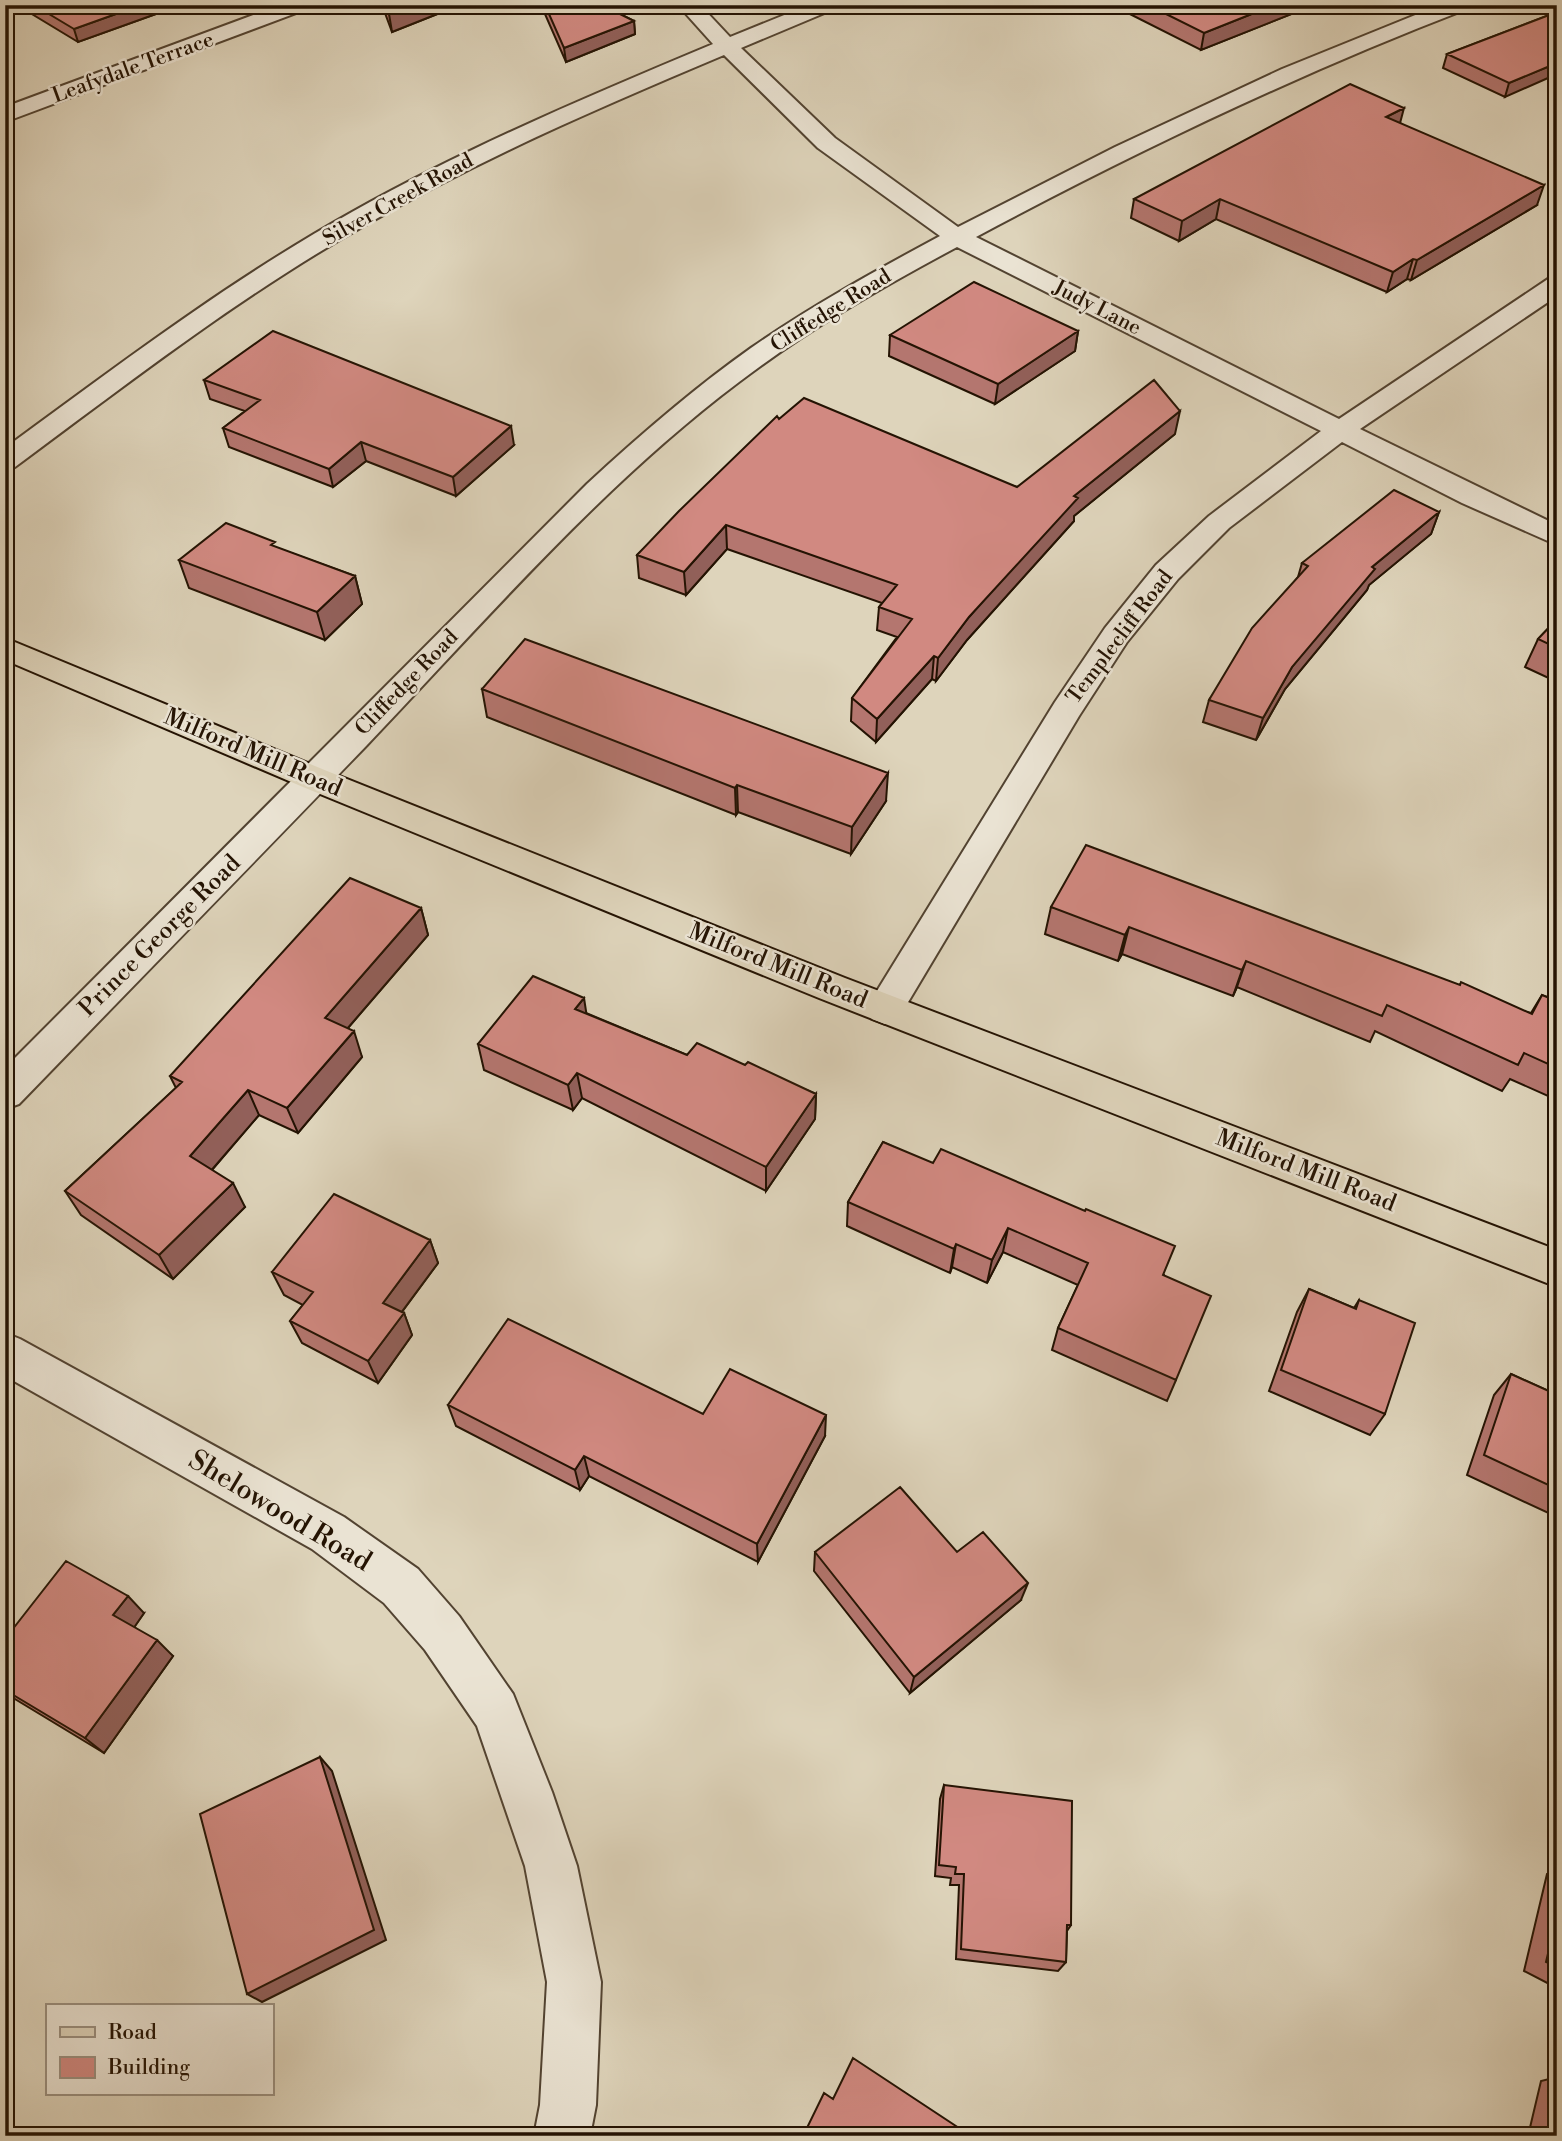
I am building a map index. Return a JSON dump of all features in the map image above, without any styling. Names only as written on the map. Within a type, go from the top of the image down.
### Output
[{"type":"main road","name":"Milford Mill Road","points":[[5,648],[315,779],[885,1009],[1557,1269]]},
{"type":"street","name":"Leafydale Terrace","points":[[5,115],[300,5]]},
{"type":"street","name":"Judy Lane","points":[[688,5],[812,131],[878,183],[957,237],[1339,431],[1557,536]]},
{"type":"street","name":"Silver Creek Road","points":[[5,461],[177,335],[270,272],[359,218],[528,131],[827,5]]},
{"type":"street","name":"Cliffedge Road","points":[[315,779],[592,492],[661,430],[731,375],[793,333],[877,281],[1141,141],[1302,66],[1460,5]]},
{"type":"street","name":"Templecliff Road","points":[[885,1009],[1066,710],[1116,635],[1167,572],[1219,522],[1339,431],[1557,284]]},
{"type":"street","name":"Prince George Road","points":[[5,1093],[315,779]]},
{"type":"street","name":"Shelowood Road","points":[[5,1353],[328,1533],[401,1586],[442,1633],[496,1711],[551,1866],[574,1982],[568,2105],[562,2136]]},
{"type":"building","points":[[34,5],[141,5],[74,29]]},
{"type":"building","points":[[386,5],[411,5],[389,14]]},
{"type":"building","points":[[545,5],[602,5],[634,21],[564,48]]},
{"type":"building","points":[[1148,5],[1274,5],[1204,33]]},
{"type":"building","points":[[1557,12],[1557,63],[1509,83],[1447,54]]},
{"type":"building","points":[[1350,84],[1404,108],[1386,117],[1544,185],[1393,272],[1220,199],[1182,221],[1134,199]]},
{"type":"building","points":[[974,282],[1078,331],[998,384],[890,335]]},
{"type":"building","points":[[273,331],[511,426],[453,477],[361,442],[329,469],[223,428],[260,400],[204,380]]},
{"type":"building","points":[[1154,380],[1180,411],[1074,496],[1078,498],[969,617],[938,658],[934,656],[877,719],[852,698],[912,619],[879,607],[897,585],[726,525],[684,572],[637,555],[777,416],[779,419],[804,398],[1017,487]]},
{"type":"building","points":[[1394,490],[1439,512],[1372,567],[1375,569],[1292,667],[1263,718],[1209,700],[1252,628],[1308,566],[1302,563]]},
{"type":"building","points":[[226,523],[275,542],[271,545],[355,576],[317,612],[179,560]]},
{"type":"building","points":[[1557,619],[1557,648],[1538,639]]},
{"type":"building","points":[[525,639],[888,773],[852,827],[737,785],[735,788],[482,689]]},
{"type":"building","points":[[1086,845],[1460,985],[1461,982],[1532,1014],[1542,995],[1557,1001],[1557,1068],[1524,1053],[1518,1065],[1387,1005],[1382,1016],[1246,961],[1242,970],[1129,927],[1125,935],[1051,907]]},
{"type":"building","points":[[350,878],[421,908],[325,1018],[354,1031],[287,1108],[248,1090],[190,1156],[233,1183],[159,1255],[65,1191],[182,1082],[170,1076]]},
{"type":"building","points":[[533,976],[584,998],[575,1009],[687,1055],[697,1043],[745,1065],[748,1062],[816,1094],[766,1167],[577,1073],[568,1085],[478,1044]]},
{"type":"building","points":[[883,1142],[933,1163],[941,1149],[1085,1211],[1086,1209],[1175,1246],[1163,1275],[1211,1296],[1176,1380],[1058,1328],[1088,1263],[1008,1228],[992,1260],[956,1244],[954,1249],[848,1202]]},
{"type":"building","points":[[334,1194],[430,1240],[383,1303],[404,1313],[368,1361],[290,1321],[313,1292],[272,1272]]},
{"type":"building","points":[[1309,1289],[1356,1309],[1359,1300],[1415,1323],[1385,1414],[1281,1370]]},
{"type":"building","points":[[508,1319],[703,1414],[730,1369],[826,1415],[757,1544],[584,1456],[575,1470],[448,1405]]},
{"type":"building","points":[[1511,1374],[1555,1394],[1557,1388],[1557,1489],[1484,1455]]},
{"type":"building","points":[[900,1487],[957,1552],[983,1532],[1028,1583],[914,1677],[815,1552]]},
{"type":"building","points":[[66,1561],[128,1596],[113,1615],[157,1640],[85,1738],[5,1690],[5,1639]]},
{"type":"building","points":[[320,1757],[374,1930],[247,1994],[200,1814]]},
{"type":"building","points":[[944,1785],[1072,1801],[1071,1925],[1067,1925],[1066,1962],[961,1949],[964,1874],[955,1874],[956,1867],[939,1865]]},
{"type":"building","points":[[1557,1916],[1557,1967],[1546,1962]]},
{"type":"building","points":[[853,2058],[971,2136],[803,2136],[824,2093],[833,2099]]},
{"type":"building","points":[[1557,2110],[1557,2136],[1551,2136]]}]
